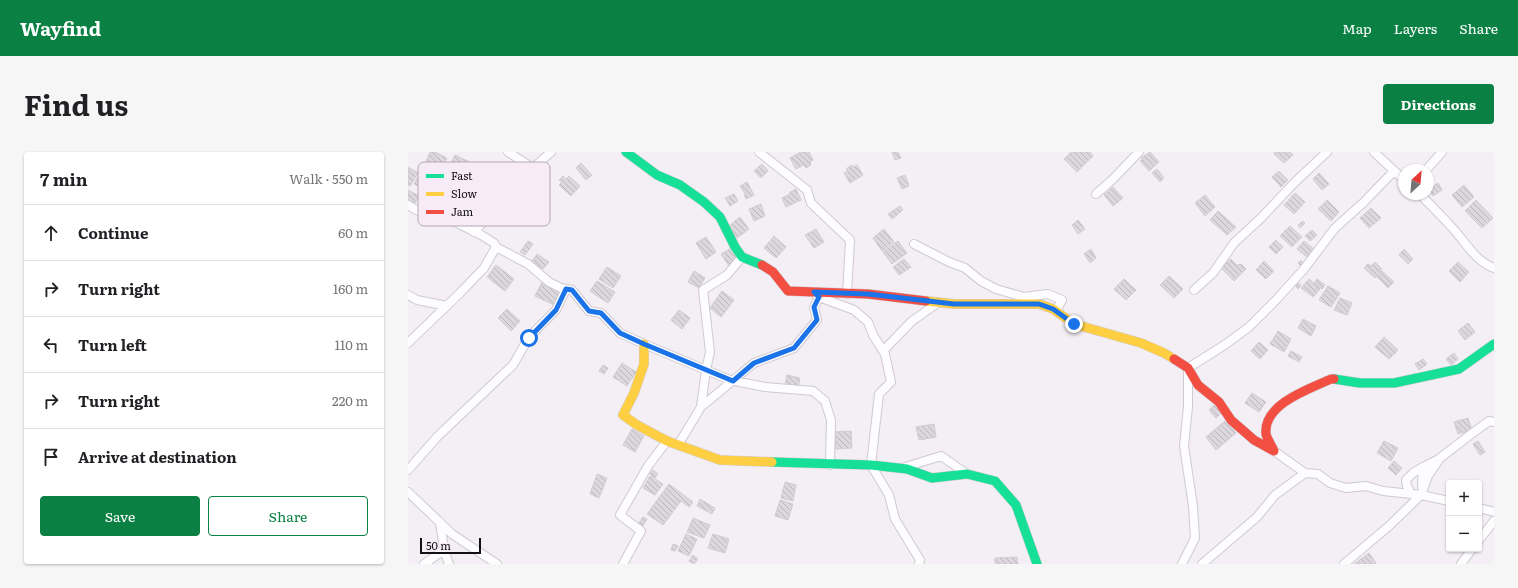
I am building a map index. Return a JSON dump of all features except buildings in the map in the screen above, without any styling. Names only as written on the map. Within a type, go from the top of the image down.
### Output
[{"type":"street","points":[[508,152],[524,162]]},
{"type":"street","points":[[540,162],[551,152]]},
{"type":"street","points":[[626,152],[657,175],[680,185],[704,202],[720,217],[735,247],[742,257],[759,263],[773,272],[788,291],[817,295],[868,294],[954,304],[1039,304],[1047,306],[1074,324],[1141,343],[1188,368],[1198,385],[1219,402],[1231,420],[1254,440],[1274,451],[1305,473],[1318,474],[1330,483],[1346,488],[1366,486],[1383,491],[1421,495],[1446,500]]},
{"type":"street","points":[[759,152],[807,190],[811,203],[850,240],[847,294]]},
{"type":"street","points":[[1096,194],[1140,152]]},
{"type":"street","points":[[1194,290],[1213,273],[1234,243],[1327,152]]},
{"type":"street","points":[[1374,152],[1398,175]]},
{"type":"street","points":[[1431,164],[1442,152]]},
{"type":"street","points":[[1188,368],[1226,344],[1249,327],[1304,269],[1334,228],[1363,203],[1394,171]]},
{"type":"street","points":[[1426,200],[1456,232],[1468,249],[1488,266],[1494,268]]},
{"type":"street","points":[[408,205],[418,211]]},
{"type":"street","points":[[461,226],[494,243],[496,247],[528,264],[549,282],[572,290],[589,311],[601,313],[620,333],[733,381],[765,387],[814,391],[825,401],[831,420],[830,465]]},
{"type":"street","points":[[474,232],[480,226]]},
{"type":"street","points":[[914,244],[949,262],[965,268],[981,281],[996,289],[1024,297],[1048,294],[1062,300],[1056,311]]},
{"type":"street","points":[[408,343],[484,268],[496,247]]},
{"type":"street","points":[[701,407],[710,352],[703,290],[727,275],[742,257]]},
{"type":"street","points":[[408,470],[438,436],[513,365],[529,338],[556,310],[566,289]]},
{"type":"street","points":[[408,295],[417,300],[447,306]]},
{"type":"street","points":[[817,295],[854,310],[868,322],[873,335],[883,351],[891,382],[879,394],[871,465],[889,495],[895,518],[920,560],[919,564]]},
{"type":"street","points":[[678,445],[701,407],[754,363],[794,348],[817,320],[814,307],[817,295]]},
{"type":"street","points":[[883,351],[912,321],[939,302]]},
{"type":"street","points":[[644,344],[644,364],[634,393],[623,415],[636,426],[667,441],[720,460],[830,465],[871,465],[907,469],[932,478],[968,474]]},
{"type":"street","points":[[1274,451],[1266,435],[1267,423],[1277,407],[1292,397],[1331,379],[1360,383],[1394,383],[1459,369],[1494,344]]},
{"type":"street","points":[[1182,564],[1195,538],[1193,506],[1184,446],[1188,407],[1188,368]]},
{"type":"street","points":[[1411,494],[1406,486],[1406,480],[1413,473],[1440,458],[1489,421],[1494,422]]},
{"type":"street","points":[[623,564],[641,531],[620,515],[648,466],[667,441]]},
{"type":"street","points":[[902,468],[941,456],[968,474],[995,481],[1016,505],[1037,564]]},
{"type":"street","points":[[1344,564],[1389,526],[1421,495],[1428,476],[1440,458]]},
{"type":"street","points":[[1421,495],[1423,467]]},
{"type":"street","points":[[1202,564],[1257,517],[1275,495],[1305,473]]},
{"type":"street","points":[[408,492],[452,534],[497,564]]},
{"type":"street","points":[[1482,509],[1494,512]]},
{"type":"street","points":[[1482,536],[1494,521]]},
{"type":"street","points":[[440,522],[444,550],[449,564]]},
{"type":"street","points":[[424,564],[444,550]]},
{"type":"street","points":[[1460,564],[1470,552]]},
{"type":"traffic: fast","points":[[626,152],[657,175],[680,185],[704,202],[720,217],[735,247],[742,257],[762,265]]},
{"type":"traffic: fast","points":[[1334,379],[1360,383],[1394,383],[1459,369],[1494,344]]},
{"type":"traffic: fast","points":[[772,462],[871,465],[907,469],[932,478],[967,474],[995,481],[1016,505],[1037,564]]},
{"type":"traffic: slow","points":[[926,301],[954,304],[1039,304],[1053,309],[1074,324],[1141,343],[1174,359]]},
{"type":"traffic: slow","points":[[644,344],[644,364],[634,393],[623,415],[637,425],[667,441],[720,460],[772,462]]},
{"type":"traffic: jam","points":[[762,265],[773,272],[788,291],[868,294],[926,301]]},
{"type":"traffic: jam","points":[[1174,359],[1188,368],[1198,385],[1219,402],[1231,420],[1254,440],[1274,451],[1266,434],[1267,423],[1272,414],[1279,406],[1289,399],[1331,379],[1334,379]]},
{"type":"route","points":[[529,338],[556,310],[566,289],[572,290],[589,311],[601,313],[620,333],[733,381],[754,363],[794,348],[817,320],[814,307],[819,297],[814,292],[868,294],[954,304],[1039,304],[1053,309],[1074,324]]}]
